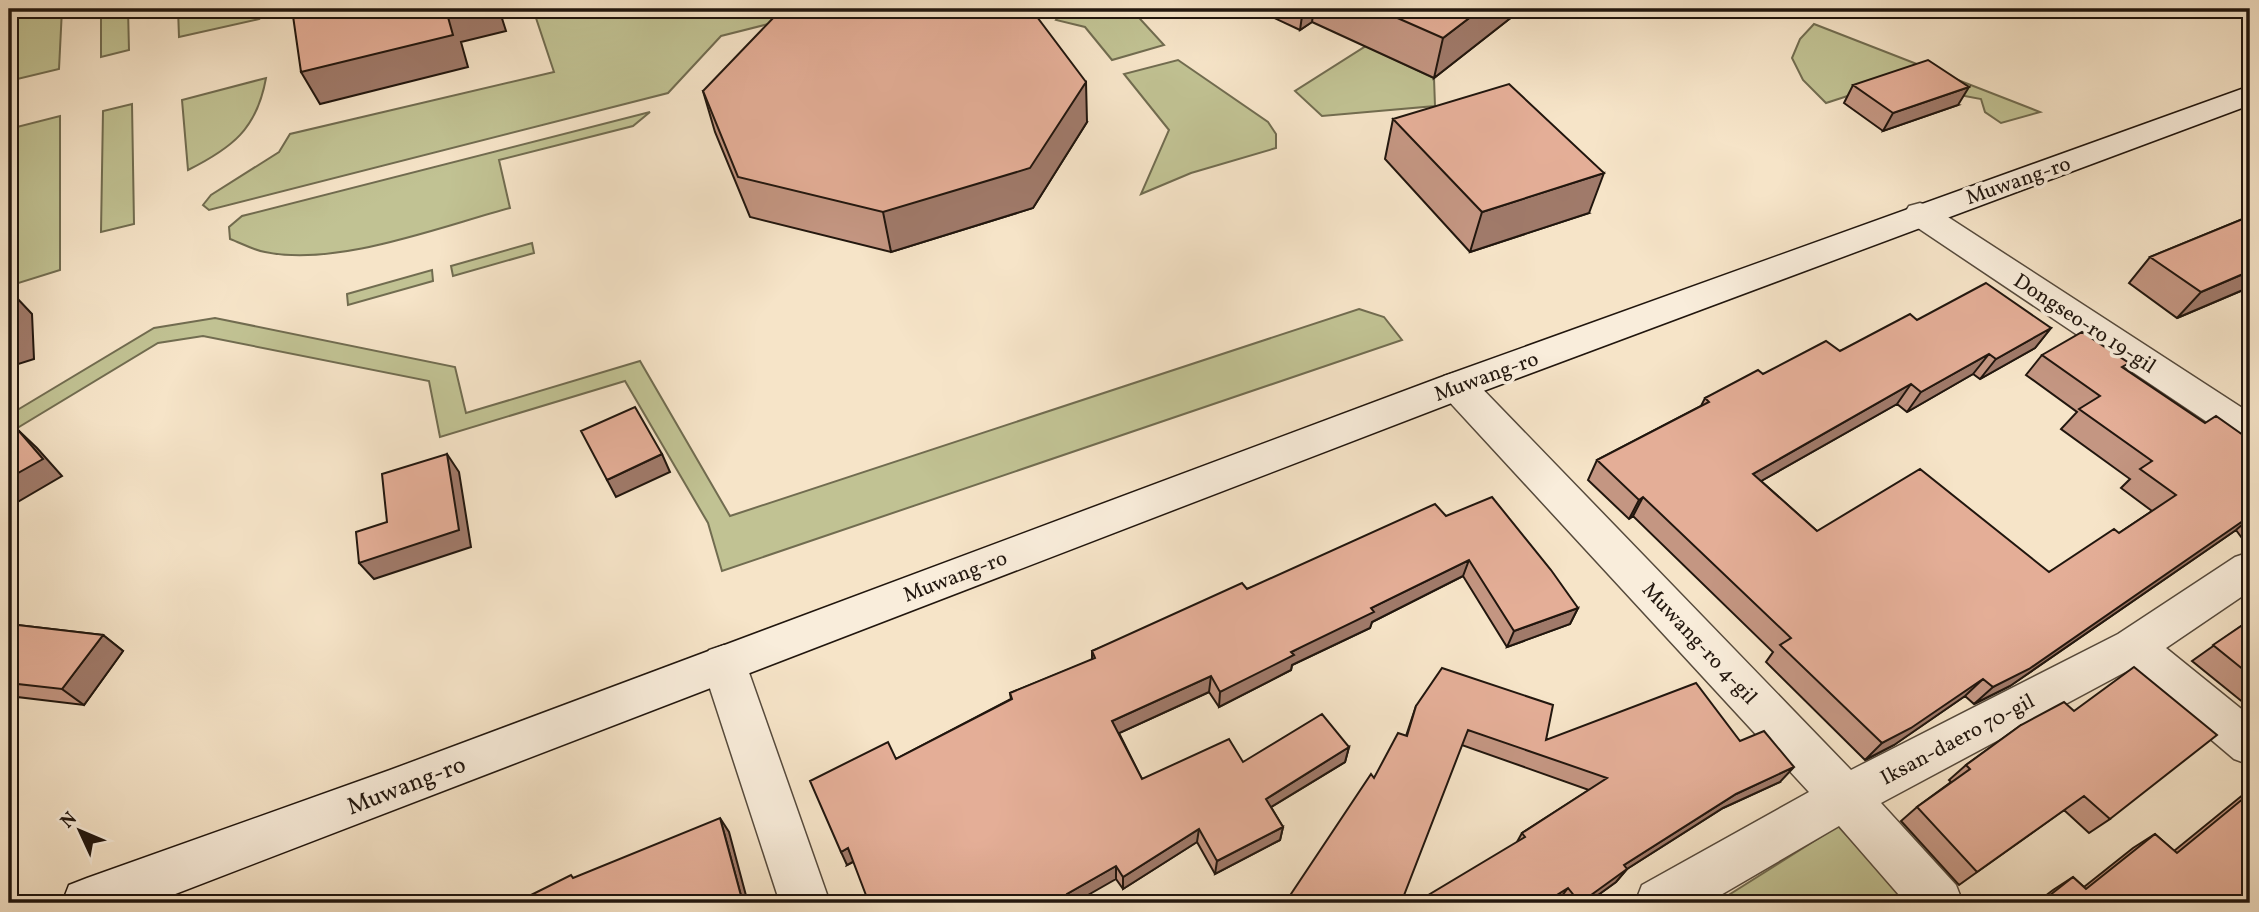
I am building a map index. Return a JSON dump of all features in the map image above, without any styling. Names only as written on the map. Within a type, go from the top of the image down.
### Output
[{"type":"street","name":"Muwang-ro","points":[[87,903],[1457,386],[2250,95]]},
{"type":"street","name":"Dongseo-ro 19-gil","points":[[1920,214],[2250,432]]},
{"type":"street","name":"Muwang-ro 4-gil","points":[[1457,386],[1845,797],[1938,903]]},
{"type":"street","name":"Iksan-daero 70-gil","points":[[1660,903],[1845,797],[2133,647],[2250,569]]},
{"type":"street","points":[[2133,647],[2250,744]]},
{"type":"street","points":[[724,664],[804,903]]},
{"type":"green space","points":[[9,9],[62,9],[59,69],[9,81]]},
{"type":"green space","points":[[101,9],[128,9],[129,50],[101,57]]},
{"type":"green space","points":[[178,9],[254,9],[259,19],[179,37]]},
{"type":"green space","points":[[533,9],[795,9],[800,16],[721,36],[668,93],[209,210],[203,205],[211,195],[279,152],[290,134],[554,72]]},
{"type":"green space","points":[[1064,9],[1131,9],[1164,45],[1112,60],[1085,27],[1056,20]]},
{"type":"green space","points":[[1814,24],[2040,112],[2001,123],[1985,112],[1981,99],[1949,93],[1918,73],[1826,103],[1803,80],[1792,58],[1800,39]]},
{"type":"green space","points":[[1366,46],[1434,78],[1435,106],[1322,116],[1295,91]]},
{"type":"green space","points":[[1178,60],[1268,122],[1276,134],[1276,148],[1191,173],[1141,194],[1169,130],[1124,74]]},
{"type":"green space","points":[[266,78],[256,111],[240,135],[217,154],[188,170],[182,100]]},
{"type":"green space","points":[[132,104],[134,224],[101,232],[103,111]]},
{"type":"green space","points":[[650,112],[633,126],[499,160],[510,208],[388,243],[324,254],[265,252],[230,239],[229,227],[242,216]]},
{"type":"green space","points":[[60,116],[60,270],[9,286],[9,129]]},
{"type":"green space","points":[[532,243],[534,253],[453,276],[451,266]]},
{"type":"green space","points":[[432,270],[433,281],[348,305],[347,294]]},
{"type":"green space","points":[[1359,309],[1384,317],[1402,340],[722,571],[708,523],[625,381],[440,437],[429,381],[203,336],[158,343],[9,433],[9,415],[154,328],[215,318],[455,367],[466,413],[640,361],[730,516]]},
{"type":"green space","points":[[1838,826],[1910,903],[1716,903]]},
{"type":"building","points":[[292,9],[453,9],[446,10],[453,35],[301,72]]},
{"type":"building","points":[[802,9],[1031,9],[1086,82],[1030,168],[883,212],[738,177],[703,91],[776,15]]},
{"type":"building","points":[[1377,9],[1481,9],[1443,38]]},
{"type":"building","points":[[1928,60],[1969,87],[1893,113],[1853,85]]},
{"type":"building","points":[[1509,84],[1604,173],[1482,212],[1393,119]]},
{"type":"building","points":[[2250,216],[2250,271],[2201,292],[2150,257]]},
{"type":"building","points":[[1986,283],[2051,328],[1996,359],[1989,354],[1921,392],[1911,384],[1753,474],[1817,531],[1920,469],[2049,572],[2114,529],[2119,533],[2176,495],[2140,469],[2152,461],[2079,409],[2100,396],[2042,355],[2082,332],[2129,363],[2122,367],[2205,423],[2216,416],[2250,440],[2250,516],[2029,669],[1993,687],[1983,679],[1911,728],[1882,743],[1780,645],[1791,638],[1643,497],[1639,500],[1597,460],[1709,402],[1705,398],[1758,370],[1763,374],[1826,341],[1840,351],[1910,314],[1917,320]]},
{"type":"building","points":[[15,296],[17,341],[9,343],[9,298]]},
{"type":"building","points":[[635,407],[662,454],[607,480],[581,431]]},
{"type":"building","points":[[18,430],[43,459],[9,478],[9,435]]},
{"type":"building","points":[[447,454],[459,530],[359,563],[356,532],[387,522],[382,474]]},
{"type":"building","points":[[1492,497],[1578,608],[1514,631],[1469,560],[1371,608],[1374,612],[1291,652],[1294,655],[1220,692],[1211,676],[1112,721],[1142,779],[1229,739],[1243,762],[1322,714],[1349,747],[1266,799],[1283,827],[1217,861],[1199,829],[1123,877],[1116,866],[1067,894],[1070,903],[869,903],[848,848],[841,852],[810,781],[888,742],[896,759],[1012,699],[1010,693],[1095,658],[1092,651],[1242,583],[1247,589],[1435,504],[1446,516]]},
{"type":"building","points":[[2250,620],[2250,675],[2213,645]]},
{"type":"building","points":[[9,624],[103,635],[62,689],[9,683]]},
{"type":"building","points":[[2134,667],[2217,735],[2110,819],[2084,796],[1977,872],[1917,807],[1970,769],[1966,765],[2021,725],[2064,702],[2074,711]]},
{"type":"building","points":[[1442,668],[1553,705],[1546,740],[1696,683],[1740,741],[1764,731],[1794,767],[1736,794],[1624,865],[1627,869],[1580,903],[1568,888],[1544,903],[1415,903],[1525,837],[1522,833],[1607,778],[1468,730],[1401,903],[1285,903],[1371,774],[1374,778],[1398,733],[1407,736],[1416,706]]},
{"type":"building","points":[[2250,793],[2250,903],[2040,903],[2073,877],[2086,889],[2155,834],[2177,853]]},
{"type":"building","points":[[720,818],[743,903],[515,903],[571,875],[573,878]]}]
